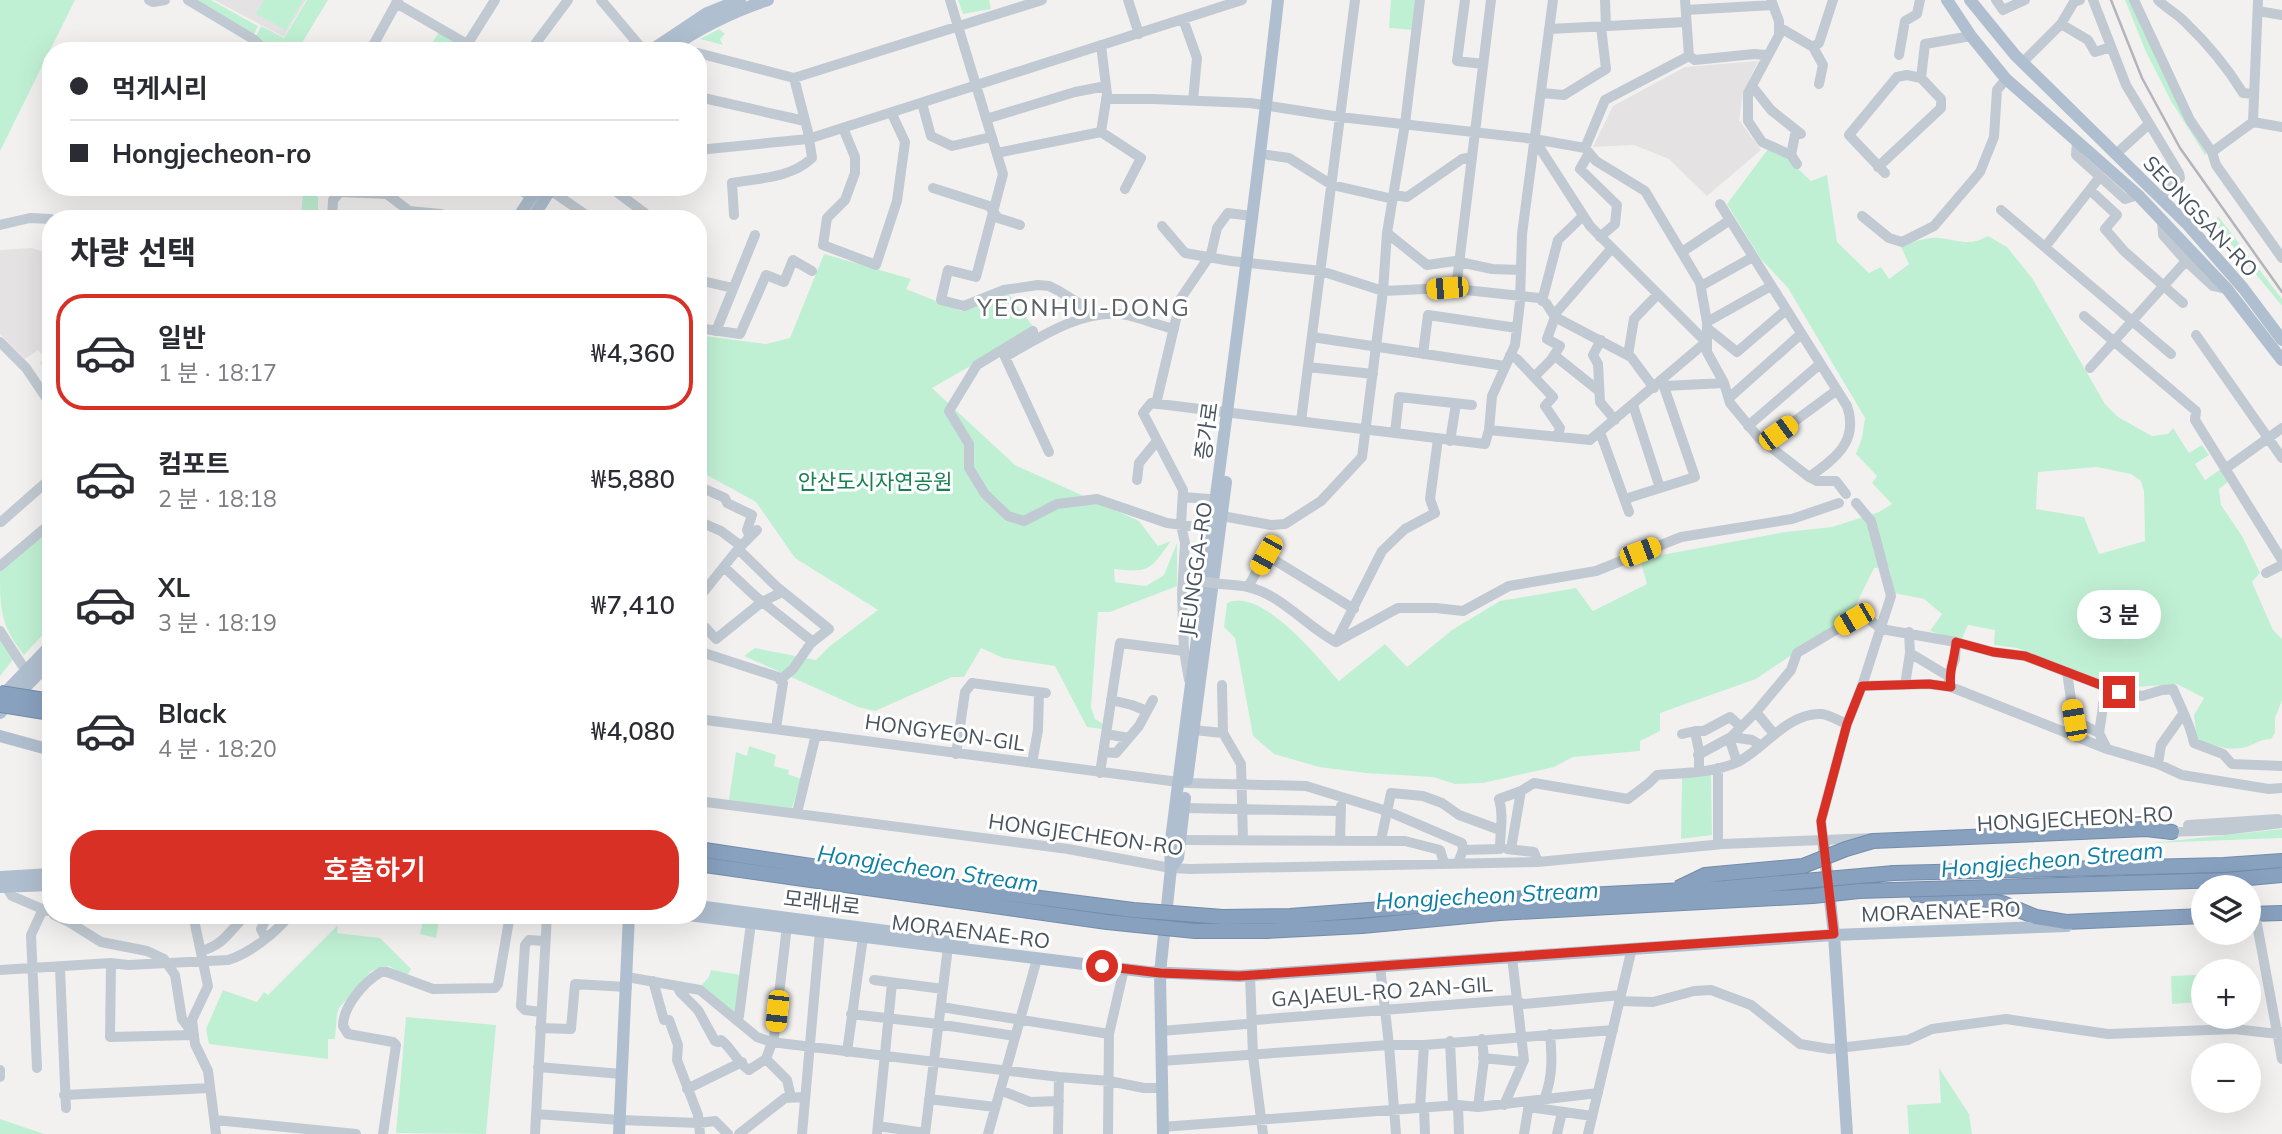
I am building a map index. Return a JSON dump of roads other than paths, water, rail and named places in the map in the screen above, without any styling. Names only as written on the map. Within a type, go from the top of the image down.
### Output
[{"type":"highway","points":[[0,695],[42,700]]},
{"type":"highway","points":[[0,705],[42,712]]},
{"type":"highway","points":[[1672,891],[1705,875],[1803,866],[1873,841],[2146,829],[2172,832]]},
{"type":"highway","points":[[707,850],[1133,910],[1223,917],[1290,916],[1406,906],[1672,891],[1894,873],[2224,865],[2282,861]]},
{"type":"highway","points":[[707,865],[1083,919],[1195,931],[1267,931],[1362,926],[1500,913],[1813,896],[1859,891],[2227,880],[2282,875]]},
{"type":"highway","points":[[1859,891],[1972,897],[2002,903],[2036,917],[2066,922],[2191,917]]},
{"type":"highway","points":[[2261,916],[2282,913]]},
{"type":"main road","points":[[662,42],[707,13],[740,0]]},
{"type":"main road","points":[[680,42],[710,23],[742,8],[768,0]]},
{"type":"main road","points":[[1250,263],[1252,216],[1270,106],[1278,0]]},
{"type":"main road","name":"JEUNGGA-RO","points":[[1170,874],[1178,859],[1182,839],[1182,782],[1193,730],[1222,516],[1250,263],[1268,155],[1270,106],[1286,0]]},
{"type":"main road","name":"SEONGSAN-RO","points":[[1947,0],[1971,36],[2006,79],[2162,219],[2227,289],[2281,359]]},
{"type":"main road","name":"SEONGSAN-RO","points":[[1970,0],[1992,29],[2023,62],[2162,197],[2222,263],[2282,340]]},
{"type":"main road","points":[[525,210],[538,196]]},
{"type":"main road","name":"증가로","points":[[1170,874],[1170,848],[1182,782],[1190,684],[1232,412]]},
{"type":"main road","points":[[0,695],[34,675]]},
{"type":"main road","points":[[0,713],[34,675]]},
{"type":"main road","points":[[0,736],[42,748]]},
{"type":"main road","points":[[1823,846],[1834,934],[1847,1134]]},
{"type":"main road","points":[[1163,1130],[1157,969],[1162,951],[1170,874]]},
{"type":"main road","points":[[1,882],[42,875]]},
{"type":"main road","points":[[1,882],[42,884]]},
{"type":"main road","name":"모래내로","points":[[707,907],[1157,969]]},
{"type":"main road","name":"MORAENAE-RO","points":[[707,917],[1124,969],[1250,975],[1834,934],[2191,922]]},
{"type":"main road","points":[[2261,918],[2282,919]]},
{"type":"main road","points":[[619,1134],[629,924]]},
{"type":"street","points":[[149,0],[165,0]]},
{"type":"street","points":[[188,0],[256,42]]},
{"type":"street","points":[[537,42],[568,0]]},
{"type":"street","points":[[601,0],[636,42]]},
{"type":"street","points":[[950,0],[1003,174],[976,277],[948,270],[941,299],[964,306],[1004,290],[1049,286],[1098,315]]},
{"type":"street","points":[[707,56],[794,78],[1042,0]]},
{"type":"street","points":[[1128,0],[1139,34]]},
{"type":"street","points":[[707,149],[808,139],[1242,0]]},
{"type":"street","points":[[1301,421],[1355,0]]},
{"type":"street","points":[[1222,516],[1271,525],[1285,524],[1321,501],[1362,457],[1377,345],[1387,233],[1405,124],[1420,0]]},
{"type":"street","points":[[1465,0],[1457,61],[1483,64]]},
{"type":"street","points":[[1456,289],[1491,0]]},
{"type":"street","points":[[1190,684],[1184,652],[1185,543],[1181,525],[1183,490],[1143,413],[1151,403],[1485,444],[1492,396],[1515,345],[1522,234],[1553,0]]},
{"type":"street","points":[[1541,93],[1564,94],[1606,69],[1605,0]]},
{"type":"street","points":[[1813,47],[1819,43],[1833,0]]},
{"type":"street","points":[[1900,51],[1905,21],[1916,14],[1920,0]]},
{"type":"street","points":[[1996,0],[2003,10],[2025,0]]},
{"type":"street","points":[[2023,62],[2060,24],[2074,2],[2080,0]]},
{"type":"street","points":[[2093,0],[2126,85],[2180,178],[2162,197]]},
{"type":"street","points":[[2134,0],[2190,120],[2212,152],[2216,165],[2282,258]]},
{"type":"street","points":[[2158,0],[2199,36],[2233,76],[2243,93],[2253,94]]},
{"type":"street","points":[[2253,122],[2259,0]]},
{"type":"street","points":[[375,42],[397,1],[456,42]]},
{"type":"street","points":[[468,42],[491,1]]},
{"type":"street","points":[[1689,56],[1685,5],[1772,3],[1779,36],[1748,93],[1748,121],[1762,142],[1794,160],[1798,132],[1772,110],[1752,86]]},
{"type":"street","points":[[2258,11],[2282,15]]},
{"type":"street","points":[[1184,19],[1197,58],[1193,101]]},
{"type":"street","points":[[1549,29],[1686,22]]},
{"type":"street","points":[[2060,24],[2088,40],[2095,52],[2111,47]]},
{"type":"street","points":[[1779,27],[1813,47],[1823,65],[1819,84]]},
{"type":"street","points":[[1921,78],[1907,75],[1898,77],[1849,135],[1882,170],[1941,108],[1941,99],[1921,78],[1924,44],[1971,36]]},
{"type":"street","points":[[1101,46],[1106,86],[1101,132]]},
{"type":"street","points":[[1689,56],[1695,60],[1767,55]]},
{"type":"street","points":[[1600,237],[1615,223],[1617,205],[1580,169],[1605,100],[1689,56]]},
{"type":"street","points":[[734,215],[732,183],[785,174],[802,168],[812,158],[794,78]]},
{"type":"street","points":[[1862,216],[1889,238],[1902,242],[1934,226],[1980,172],[1994,138],[1997,90],[2006,79]]},
{"type":"street","points":[[986,119],[1075,92],[1106,86]]},
{"type":"street","points":[[707,99],[805,121]]},
{"type":"street","points":[[1106,99],[1270,106],[1340,117],[1534,139],[1587,151],[1596,161],[1645,191],[1682,252],[1701,286],[1707,325],[1707,352],[1724,383],[1728,398],[1748,426],[1765,443],[1810,477],[1817,481],[1833,480],[1840,485],[1843,499],[1792,519],[1681,537],[1596,571],[1508,586],[1464,611],[1398,608],[1336,642]]},
{"type":"street","points":[[922,103],[931,136],[952,146],[992,137]]},
{"type":"street","points":[[843,128],[855,157],[855,173],[845,200],[827,218],[823,245],[876,265],[897,201],[905,142],[892,114]]},
{"type":"street","points":[[2212,152],[2253,122],[2282,127]]},
{"type":"street","name":"SEONGSAN-RO","points":[[2116,154],[2149,124]]},
{"type":"street","points":[[997,153],[1101,132],[1141,159],[1125,189]]},
{"type":"street","points":[[1534,139],[1583,216],[1600,237],[1706,342]]},
{"type":"street","name":"SEONGSAN-RO","points":[[2077,141],[2076,155],[2099,178],[2125,199],[2138,195]]},
{"type":"street","points":[[1268,155],[1289,158],[1332,185],[1393,197],[1406,197],[1462,159],[1472,157]]},
{"type":"street","points":[[2045,247],[2099,178]]},
{"type":"street","points":[[933,188],[989,206],[998,218],[1020,225]]},
{"type":"street","points":[[2091,191],[2118,215],[2105,229],[2124,250],[2183,303]]},
{"type":"street","points":[[389,196],[401,210]]},
{"type":"street","points":[[552,196],[576,210]]},
{"type":"street","points":[[622,196],[641,210]]},
{"type":"street","points":[[1720,204],[1847,406],[1852,420],[1846,445],[1831,462],[1810,477]]},
{"type":"street","points":[[2001,210],[2171,354]]},
{"type":"street","points":[[1156,404],[1181,298],[1209,257],[1217,228],[1228,214],[1252,216]]},
{"type":"street","points":[[1542,300],[1558,240],[1583,216]]},
{"type":"street","points":[[0,225],[30,218],[42,219]]},
{"type":"street","name":"SEONGSAN-RO","points":[[2162,219],[2163,235],[2186,261],[2213,286],[2227,289]]},
{"type":"street","points":[[1682,252],[1730,220]]},
{"type":"street","points":[[1162,226],[1185,253],[1321,271],[1383,291],[1456,289],[1539,298],[1555,316],[1628,355],[1660,385],[1695,477],[1625,499]]},
{"type":"street","points":[[1387,233],[1427,265],[1459,262],[1492,269],[1521,270]]},
{"type":"street","points":[[716,331],[755,235]]},
{"type":"street","points":[[1534,377],[1560,346],[1548,339],[1555,316],[1611,248]]},
{"type":"street","points":[[1701,286],[1753,257]]},
{"type":"street","points":[[707,330],[740,334],[766,275],[784,282],[793,260],[812,271]]},
{"type":"street","points":[[2090,368],[2186,261]]},
{"type":"street","points":[[707,282],[733,288]]},
{"type":"street","points":[[1707,325],[1771,286]]},
{"type":"street","points":[[1628,355],[1634,319],[1658,295]]},
{"type":"street","points":[[1707,325],[1737,352],[1786,310]]},
{"type":"street","points":[[1049,452],[1005,357],[1033,341],[1098,315],[1126,315],[1174,330]]},
{"type":"street","points":[[1423,354],[1428,315],[1517,328]]},
{"type":"street","points":[[2084,316],[2196,411],[2195,420],[2282,563],[2266,573]]},
{"type":"street","points":[[1033,341],[1033,331],[977,365],[949,411],[969,444],[969,468],[985,494],[1008,516],[1024,521],[1057,504],[1097,499],[1167,523],[1205,528]]},
{"type":"street","points":[[1728,398],[1801,334]]},
{"type":"street","points":[[2196,335],[2282,458]]},
{"type":"street","points":[[1312,337],[1505,366]]},
{"type":"street","points":[[1601,340],[1593,355],[1598,364],[1600,402],[1615,420]]},
{"type":"street","points":[[0,342],[26,368],[42,392]]},
{"type":"street","points":[[1489,430],[1590,440],[1660,385],[1706,342]]},
{"type":"street","points":[[1510,355],[1553,397],[1545,406],[1560,428],[1557,437]]},
{"type":"street","points":[[1554,355],[1599,391]]},
{"type":"street","points":[[1748,426],[1820,364]]},
{"type":"street","points":[[1308,367],[1373,374]]},
{"type":"street","points":[[1660,385],[1724,383]]},
{"type":"street","points":[[1765,443],[1837,390]]},
{"type":"street","points":[[1395,433],[1399,397],[1472,405]]},
{"type":"street","points":[[1450,440],[1456,404]]},
{"type":"street","points":[[1633,405],[1660,488]]},
{"type":"street","points":[[2225,469],[2282,428]]},
{"type":"street","points":[[1600,432],[1629,512]]},
{"type":"street","points":[[1336,642],[1382,551],[1405,528],[1435,513],[1430,499],[1438,439]]},
{"type":"street","points":[[1138,480],[1139,463],[1157,441]]},
{"type":"street","points":[[1,522],[42,486]]},
{"type":"street","points":[[707,490],[751,515],[747,530],[753,533],[707,584]]},
{"type":"street","points":[[1183,497],[1209,499]]},
{"type":"street","points":[[1823,846],[1821,821],[1847,724],[1891,596],[1871,521],[1856,503]]},
{"type":"street","points":[[707,525],[721,531],[782,592],[829,629],[813,642],[793,669],[780,680]]},
{"type":"street","points":[[0,566],[42,531]]},
{"type":"street","points":[[1248,587],[1266,555],[1354,609]]},
{"type":"street","points":[[724,567],[762,602],[813,642]]},
{"type":"street","points":[[1185,580],[1248,587],[1282,603],[1336,642]]},
{"type":"street","points":[[707,629],[716,639],[762,602],[782,592]]},
{"type":"street","points":[[1698,755],[1730,738],[1756,712],[1791,670],[1797,653],[1854,619],[1869,619],[1881,629],[1909,632],[1993,652],[2025,656],[2131,695],[2142,696],[2173,689],[2183,714],[2190,722],[2194,743],[2223,754],[2232,764],[2282,766]]},
{"type":"street","points":[[0,631],[22,665],[34,675]]},
{"type":"street","points":[[1905,685],[1910,653],[1909,632]]},
{"type":"street","points":[[1950,682],[1956,642]]},
{"type":"street","points":[[1100,773],[1120,643],[1184,652]]},
{"type":"street","points":[[1910,653],[1950,682],[2107,749],[2202,780],[2269,789],[2282,788]]},
{"type":"street","points":[[707,654],[780,680],[783,684],[776,728]]},
{"type":"street","points":[[2067,672],[2074,720],[2099,733]]},
{"type":"street","points":[[1862,686],[1950,682]]},
{"type":"street","points":[[956,754],[965,692],[972,683],[1043,692],[1032,763]]},
{"type":"street","points":[[1222,685],[1223,733],[1241,764],[1243,840]]},
{"type":"street","points":[[2106,687],[2099,733],[2107,749]]},
{"type":"street","points":[[2103,704],[2131,695]]},
{"type":"street","points":[[1111,700],[1147,712]]},
{"type":"street","points":[[1104,752],[1116,753],[1153,700]]},
{"type":"street","points":[[1756,712],[1774,734]]},
{"type":"street","points":[[1500,849],[1500,830],[1504,814],[1499,799],[1534,783],[1628,799],[1657,775],[1718,768],[1737,762],[1774,734],[1807,715],[1824,714],[1847,724]]},
{"type":"street","points":[[2158,764],[2161,745],[2183,714]]},
{"type":"street","points":[[1682,734],[1704,731],[1730,717],[1741,727]]},
{"type":"street","name":"HONGYEON-GIL","points":[[707,720],[1100,773],[1182,782],[1306,786],[1387,811],[1462,843],[1463,850]]},
{"type":"street","points":[[1193,730],[1223,733]]},
{"type":"street","points":[[1695,731],[1699,771]]},
{"type":"street","points":[[797,813],[816,734]]},
{"type":"street","points":[[1106,734],[1129,738]]},
{"type":"street","points":[[1730,738],[1752,740],[1760,745]]},
{"type":"street","points":[[1730,738],[1737,762]]},
{"type":"street","points":[[1718,768],[1718,844]]},
{"type":"street","points":[[1511,849],[1521,791]]},
{"type":"street","points":[[1381,840],[1391,793],[1423,796],[1442,803],[1459,815],[1500,830]]},
{"type":"street","points":[[1340,840],[1339,811],[1343,799]]},
{"type":"street","name":"HONGJECHEON-RO","points":[[707,802],[1068,849],[1170,874],[1346,866],[1538,862],[1718,844],[1823,846],[1871,836],[2282,821]]},
{"type":"street","points":[[1184,808],[1339,811]]},
{"type":"street","name":"HONGJECHEON-RO","points":[[1871,836],[1895,845],[2264,827],[2282,821]]},
{"type":"street","points":[[1182,839],[1405,841],[1440,850],[1444,863]]},
{"type":"street","points":[[1458,863],[1463,850],[1500,849],[1534,852],[1538,862]]},
{"type":"street","points":[[1,882],[12,896],[42,910]]},
{"type":"street","points":[[37,1068],[31,935],[42,922]]},
{"type":"street","points":[[736,1020],[739,1016],[751,923]]},
{"type":"street","points":[[72,924],[101,942],[148,951],[164,959],[175,975],[181,1019],[194,1035]]},
{"type":"street","points":[[195,924],[208,986],[192,1020],[195,1044],[208,1071],[216,1134]]},
{"type":"street","points":[[202,956],[222,944],[236,924]]},
{"type":"street","points":[[263,924],[261,929],[265,937]]},
{"type":"street","points":[[0,970],[111,963],[167,963],[202,956],[239,957],[280,924]]},
{"type":"street","points":[[383,1134],[396,1045],[393,1042],[348,1034],[342,1026],[345,1011],[380,972],[387,972],[433,989],[495,988],[498,984],[508,924]]},
{"type":"street","points":[[535,1134],[546,924]]},
{"type":"street","points":[[677,986],[698,1010],[711,1036],[730,1047],[749,1070],[766,1059],[774,1037],[787,926]]},
{"type":"street","points":[[802,1134],[820,932]]},
{"type":"street","points":[[846,1052],[863,937]]},
{"type":"street","points":[[541,1012],[525,1010],[521,1006],[525,945],[529,940],[544,941]]},
{"type":"street","points":[[2258,945],[2280,1033],[2282,1059]]},
{"type":"street","points":[[892,982],[877,1130],[925,1133],[948,947]]},
{"type":"street","points":[[1588,1134],[1632,948]]},
{"type":"street","points":[[1513,957],[1516,1002]]},
{"type":"street","points":[[988,1134],[1037,959]]},
{"type":"street","points":[[111,963],[110,1037],[194,1035]]},
{"type":"street","points":[[1380,966],[1396,1134]]},
{"type":"street","points":[[60,968],[66,1108]]},
{"type":"street","points":[[1108,1134],[1109,1034],[1124,969]]},
{"type":"street","points":[[1250,975],[1253,1056],[1263,1134]]},
{"type":"street","points":[[874,980],[943,989]]},
{"type":"street","points":[[653,981],[664,1020],[669,1020],[678,1045],[677,1060],[698,1115],[700,1134]]},
{"type":"street","points":[[540,1028],[571,1029],[575,984],[653,981],[701,991],[760,1039],[771,1042],[1109,1081],[1144,1088],[1162,1088]]},
{"type":"street","name":"GAJAEUL-RO 2AN-GIL","points":[[1251,1023],[1255,1020],[1512,1000],[1524,1004],[1620,998],[1653,1002],[1694,991],[1711,990],[1751,1005],[1800,1044],[1818,1048],[1908,1040],[1931,1029],[2006,1019],[2108,1034],[2234,1029],[2280,1033]]},
{"type":"street","name":"GAJAEUL-RO 2AN-GIL","points":[[1516,1002],[1523,1037],[1523,1062]]},
{"type":"street","points":[[940,1007],[1109,1034]]},
{"type":"street","points":[[851,1014],[1015,1036]]},
{"type":"street","points":[[1161,1031],[1251,1023]]},
{"type":"street","points":[[1161,1061],[1612,1030]]},
{"type":"street","points":[[1545,1097],[1553,1065],[1550,1034]]},
{"type":"street","points":[[1478,1107],[1483,1058],[1482,1039]]},
{"type":"street","points":[[1450,1041],[1459,1134]]},
{"type":"street","points":[[1424,1045],[1422,1108],[1425,1134]]},
{"type":"street","points":[[1483,1058],[1523,1062],[1504,1105]]},
{"type":"street","points":[[766,1059],[787,1080],[791,1097]]},
{"type":"street","points":[[687,1089],[742,1062]]},
{"type":"street","points":[[538,1066],[622,1074]]},
{"type":"street","points":[[0,1070],[0,1077]]},
{"type":"street","points":[[1058,1134],[1059,1077]]},
{"type":"street","points":[[64,1095],[210,1088]]},
{"type":"street","points":[[1000,1090],[1030,1102],[1059,1101]]},
{"type":"street","points":[[1529,1105],[1545,1097],[1598,1093]]},
{"type":"street","points":[[739,1134],[785,1098],[805,1097]]},
{"type":"street","points":[[929,1099],[995,1107]]},
{"type":"street","points":[[1163,1130],[1456,1105],[1529,1105],[1592,1116]]},
{"type":"street","points":[[1524,1134],[1529,1105]]},
{"type":"street","points":[[1557,1134],[1562,1112]]},
{"type":"street","points":[[536,1114],[620,1120],[699,1123],[715,1121],[728,1134]]},
{"type":"street","points":[[215,1120],[356,1134]]},
{"type":"railway","points":[[2111,0],[2142,78],[2180,148],[2282,292]]},
{"type":"district","name":"YEONHUI-DONG","points":[[1084,307]]},
{"type":"park label","name":"안산도시자연공원","points":[[875,481]]},
{"type":"water label","name":"Hongjecheon Stream","points":[[2052,859]]},
{"type":"water label","name":"Hongjecheon Stream","points":[[928,868]]},
{"type":"water label","name":"Hongjecheon Stream","points":[[1487,895]]}]
